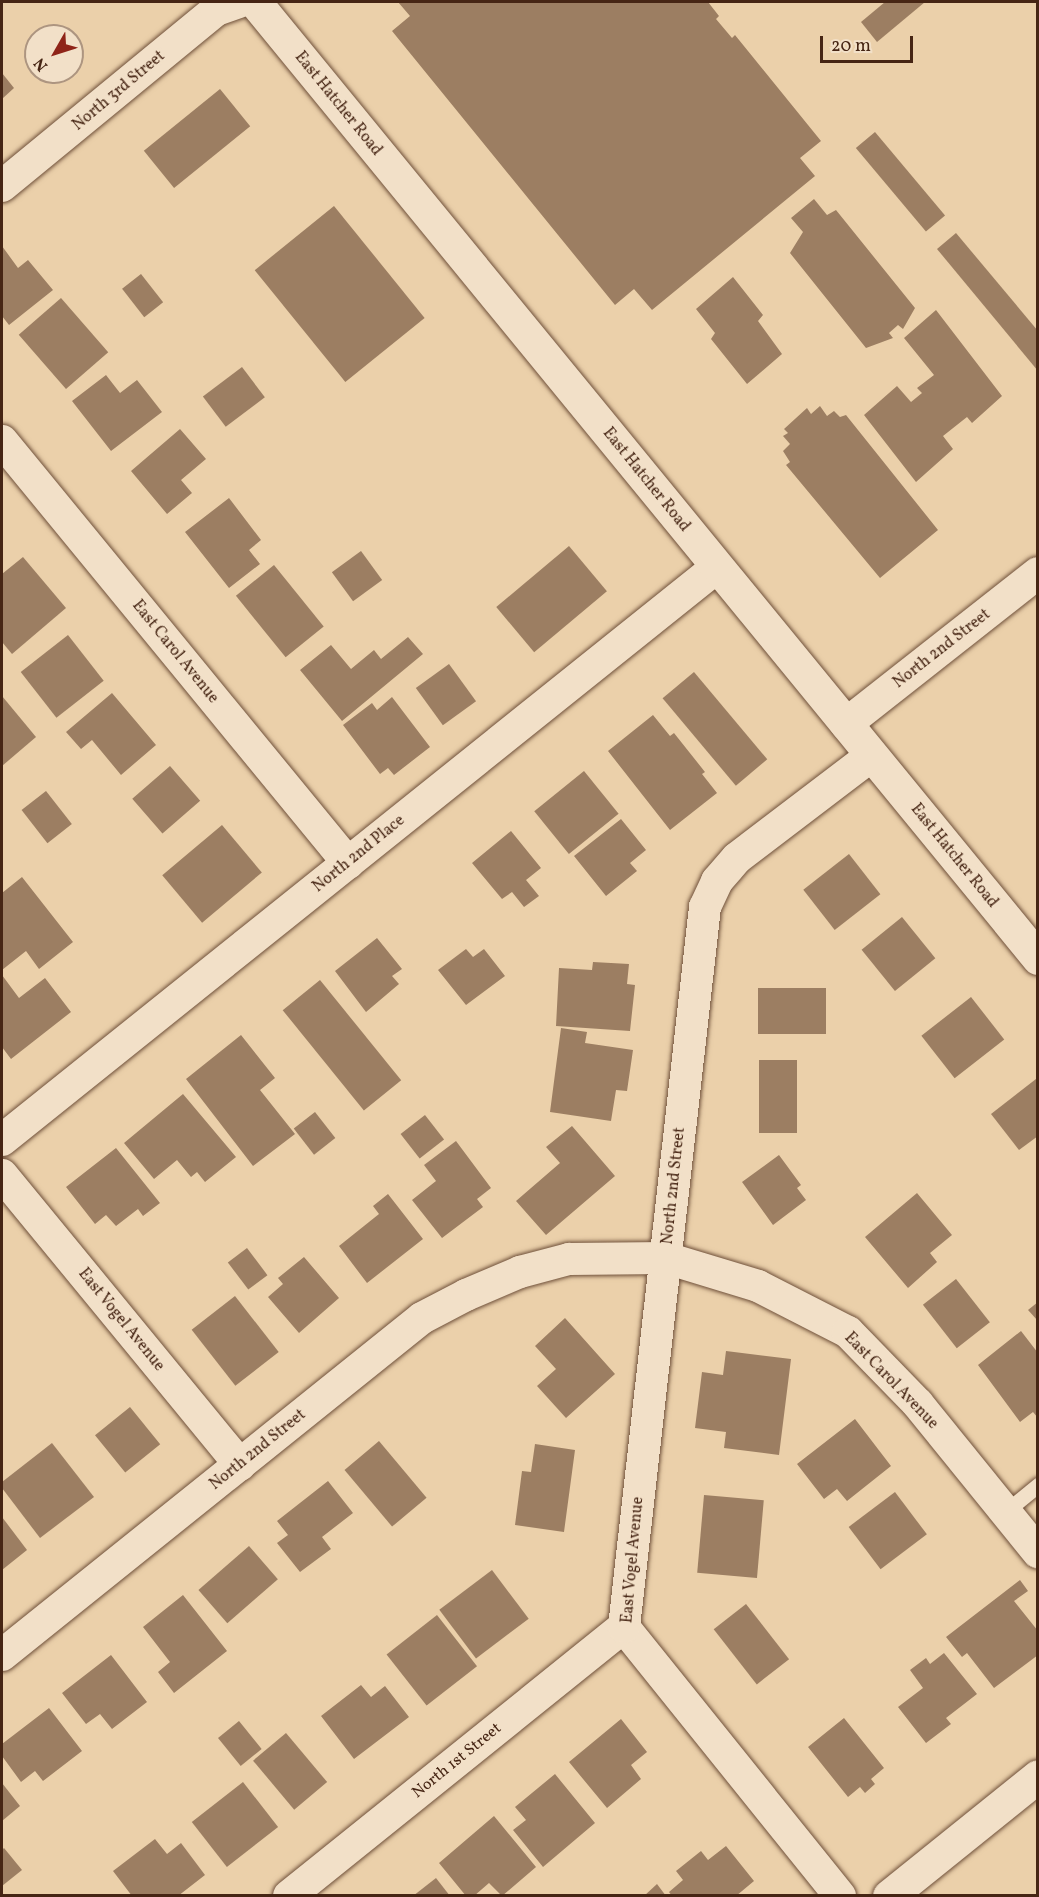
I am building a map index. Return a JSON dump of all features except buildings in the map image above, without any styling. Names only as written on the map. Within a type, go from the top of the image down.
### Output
[{"type":"street","name":"North 3rd Street","points":[[2,186],[216,10],[256,3]]},
{"type":"street","name":"East Hatcher Road","points":[[256,3],[1038,958]]},
{"type":"street","name":"East Carol Avenue","points":[[2,441],[348,863]]},
{"type":"street","name":"North 2nd Place","points":[[2,1140],[717,567]]},
{"type":"street","name":"North 2nd Street","points":[[846,724],[1038,573]]},
{"type":"street","name":"North 2nd Street","points":[[2,1655],[422,1318],[466,1295],[520,1272],[569,1259],[666,1258],[705,908],[717,881],[737,858],[871,756]]},
{"type":"street","name":"East Vogel Avenue","points":[[2,1175],[240,1465]]},
{"type":"street","name":"East Carol Avenue","points":[[666,1258],[758,1286],[848,1332],[918,1404],[1038,1552]]},
{"type":"street","name":"East Vogel Avenue","points":[[666,1258],[624,1627],[840,1896]]},
{"type":"street","name":"North 1st Street","points":[[289,1896],[624,1627]]},
{"type":"street","points":[[889,1896],[1038,1776]]},
{"type":"lane","points":[[1005,1512],[1038,1485]]}]
